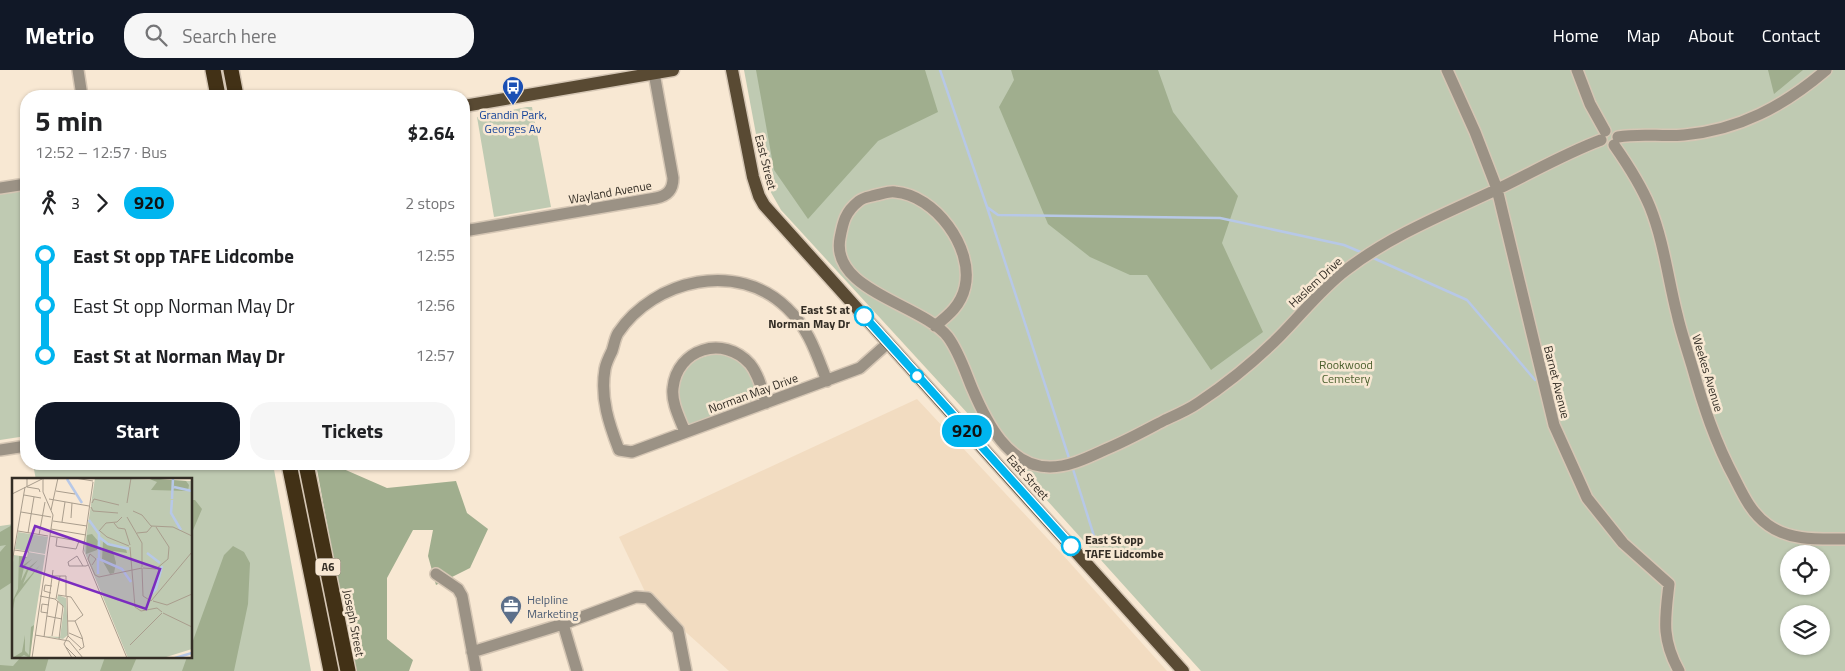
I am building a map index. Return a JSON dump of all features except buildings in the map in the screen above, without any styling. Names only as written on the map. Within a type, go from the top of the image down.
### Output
[{"type":"highway","points":[[213,70],[217,90]]},
{"type":"highway","points":[[232,70],[235,90]]},
{"type":"highway","name":"A6","points":[[290,470],[331,671]]},
{"type":"highway","name":"Joseph Street","points":[[307,470],[348,671]]},
{"type":"main road","points":[[470,105],[673,70]]},
{"type":"main road","name":"East Street","points":[[732,70],[753,177],[759,196],[770,212],[1183,671]]},
{"type":"street","points":[[78,70],[81,90]]},
{"type":"street","name":"Barnet Avenue","points":[[1447,70],[1475,132],[1497,189],[1554,426],[1587,498],[1624,543],[1669,584],[1664,628],[1672,658],[1679,671]]},
{"type":"street","points":[[1577,70],[1603,135],[1613,130],[1616,141],[1700,133],[1736,124],[1766,112],[1796,94],[1826,70]]},
{"type":"street","name":"Wayland Avenue","points":[[470,230],[656,198],[667,194],[673,185],[673,178],[654,73]]},
{"type":"street","name":"Haslem Drive","points":[[935,326],[947,336],[957,353],[983,414],[1000,440],[1016,456],[1033,465],[1050,467],[1081,460],[1132,439],[1197,404],[1225,383],[1280,336],[1332,282],[1373,252],[1410,229],[1497,189],[1603,135]]},
{"type":"street","name":"Weekes Avenue","points":[[1616,141],[1650,207],[1664,253],[1677,315],[1702,404],[1720,450],[1748,502],[1767,525],[1782,533],[1801,537],[1845,539]]},
{"type":"street","points":[[0,188],[20,185]]},
{"type":"street","points":[[894,192],[920,200],[939,215],[954,233],[965,261],[966,286],[958,304],[950,314],[935,326],[916,313],[881,296],[849,272],[838,249],[844,218],[862,198],[894,192]]},
{"type":"street","name":"Norman May Drive","points":[[827,381],[810,336],[787,307],[761,289],[732,280],[697,281],[665,292],[635,314],[618,334],[605,368],[604,403],[610,428],[619,450],[632,452],[827,381],[860,368],[888,343]]},
{"type":"street","points":[[685,432],[672,390],[676,375],[682,364],[692,354],[707,348],[720,347],[731,350],[741,356],[757,376],[766,403]]},
{"type":"street","points":[[0,450],[20,447]]},
{"type":"street","points":[[436,574],[458,590],[462,596],[476,671]]},
{"type":"street","points":[[472,652],[563,624],[636,597],[648,598],[678,630],[686,671]]},
{"type":"street","points":[[563,624],[576,671]]},
{"type":"shaded area","points":[[917,399],[1062,554],[1167,671],[729,671],[648,598],[619,537]]},
{"type":"green space","name":"Rookwood Cemetery","points":[[744,70],[1845,70],[1845,671],[1201,671],[781,210],[765,182]]},
{"type":"green space","points":[[756,70],[925,70],[938,112],[878,141],[808,219],[774,170]]},
{"type":"green space","points":[[1011,70],[1158,70],[1173,112],[1238,196],[1222,243],[1263,332],[1211,370],[1147,275],[1130,275],[1090,257],[1048,224],[999,107],[1014,80]]},
{"type":"green space","points":[[1768,70],[1803,70],[1774,94]]},
{"type":"green space","points":[[532,107],[551,207],[494,217],[477,117]]},
{"type":"green space","points":[[20,191],[20,437],[0,440],[0,194]]},
{"type":"green space","points":[[717,353],[731,354],[743,362],[751,374],[761,400],[688,426],[677,395],[680,378],[693,360]]},
{"type":"green space","points":[[34,470],[274,470],[311,671],[0,671],[0,526],[12,524],[12,658],[192,658],[192,478],[36,478]]},
{"type":"green space","points":[[317,470],[346,470],[387,488],[456,481],[467,513],[488,529],[470,568],[436,585],[428,556],[433,530],[413,530],[387,578],[387,639],[413,660],[409,671],[354,671]]},
{"type":"green space","points":[[192,500],[195,500],[202,509],[192,533]]},
{"type":"green space","points":[[12,525],[12,582],[0,590],[0,552],[6,545],[0,546],[0,532]]},
{"type":"green space","points":[[233,546],[244,552],[250,563],[248,604],[234,671],[182,671],[187,658],[192,658],[192,643],[224,555]]},
{"type":"green space","points":[[20,658],[49,658],[45,671],[0,671],[0,665],[13,666]]},
{"type":"green space","points":[[105,658],[137,658],[131,671],[100,671]]},
{"type":"waterway","points":[[940,70],[987,207],[998,215],[1220,218],[1344,245],[1363,253]]},
{"type":"waterway","points":[[987,207],[1070,461]]},
{"type":"waterway","points":[[1371,257],[1467,300],[1535,380]]},
{"type":"waterway","points":[[1072,466],[1094,536]]},
{"type":"bus line","name":"920","points":[[864,316],[1071,546]]},
{"type":"place","name":"Grandin Park, Georges Av","points":[[513,106]]},
{"type":"place","name":"East St at Norman May Dr","points":[[864,316]]},
{"type":"place","name":"East St opp TAFE Lidcombe","points":[[1071,546]]},
{"type":"place","name":"Helpline Marketing","points":[[511,625]]}]
